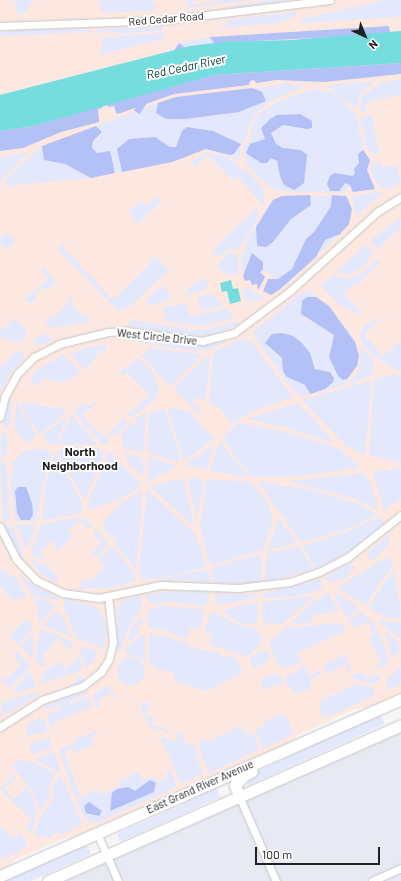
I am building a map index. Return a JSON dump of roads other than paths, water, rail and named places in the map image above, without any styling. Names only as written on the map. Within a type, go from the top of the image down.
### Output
[{"type":"main road","name":"East Grand River Avenue","points":[[0,876],[401,699]]},
{"type":"main road","points":[[48,881],[401,725]]},
{"type":"main road","points":[[239,796],[235,785],[243,776],[279,758],[297,745]]},
{"type":"street","name":"Red Cedar Road","points":[[0,26],[150,22],[298,6],[330,0]]},
{"type":"street","name":"West Circle Drive","points":[[0,417],[5,396],[18,373],[34,357],[59,344],[108,332],[126,331],[190,341],[211,340],[234,333],[290,292],[377,212],[401,197]]},
{"type":"street","points":[[0,527],[16,559],[36,580],[73,596],[108,596],[160,585],[238,588],[297,580],[348,558],[401,515]]},
{"type":"street","points":[[0,727],[42,700],[83,686],[101,672],[109,659],[113,642],[108,596]]},
{"type":"street","points":[[239,796],[276,881]]},
{"type":"street","points":[[97,833],[118,881]]},
{"type":"street","points":[[372,881],[401,868]]},
{"type":"water","name":"Red Cedar River","points":[[401,31],[401,63],[214,75],[34,126],[0,131],[0,95],[190,46],[222,42],[291,40]]},
{"type":"water","points":[[231,280],[233,289],[238,288],[241,301],[230,304],[227,291],[222,292],[220,283]]},
{"type":"district","name":"North Neighborhood","points":[[80,459]]}]
